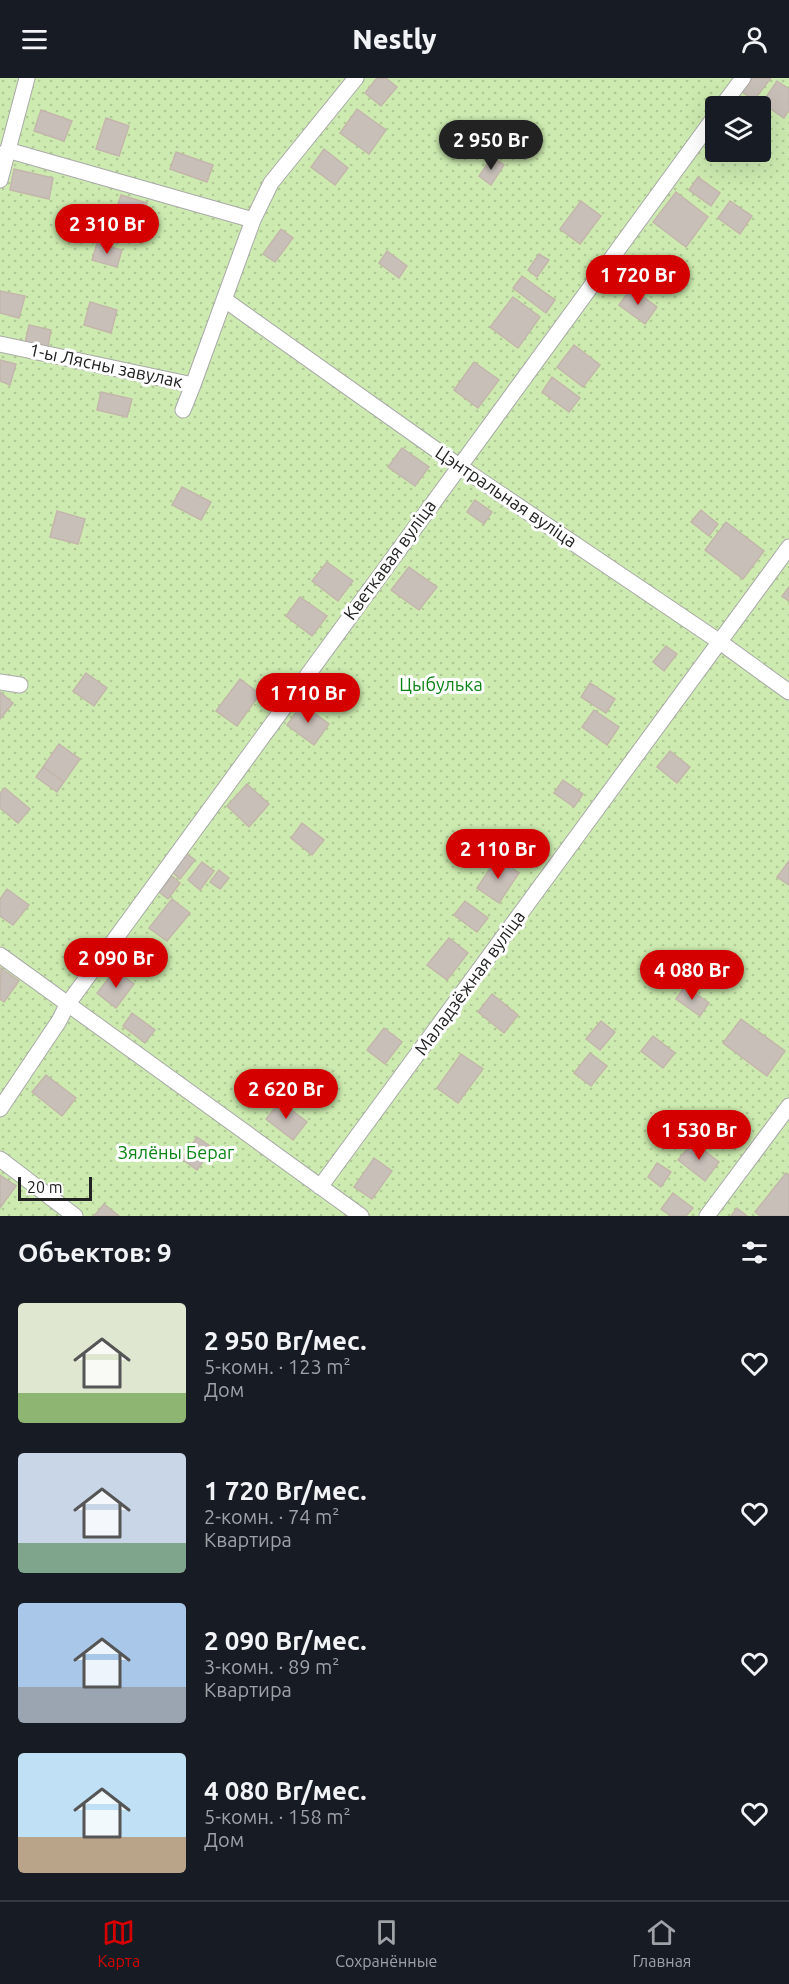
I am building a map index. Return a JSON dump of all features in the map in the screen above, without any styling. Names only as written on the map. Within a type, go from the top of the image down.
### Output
[{"type":"lane","points":[[0,180],[27,78]]},
{"type":"lane","name":"1-ы Лясны завулак","points":[[0,344],[193,385],[253,220],[271,183],[356,78]]},
{"type":"lane","points":[[730,96],[743,78]]},
{"type":"lane","name":"Кветкавая вуліца","points":[[0,1109],[59,1021],[67,1005],[705,130]]},
{"type":"lane","points":[[7,150],[253,220]]},
{"type":"lane","name":"Цэнтральная вуліца","points":[[225,300],[459,466],[720,642],[789,692]]},
{"type":"lane","points":[[183,410],[193,385]]},
{"type":"lane","name":"Маладзёжная вуліца","points":[[320,1187],[789,547]]},
{"type":"lane","points":[[0,682],[20,685]]},
{"type":"lane","points":[[0,955],[361,1216]]},
{"type":"lane","points":[[707,1216],[789,1106]]},
{"type":"lane","points":[[0,1159],[75,1216]]},
{"type":"green space","name":"Цыбулька","points":[[0,78],[789,78],[789,1216],[0,1216]]},
{"type":"building","points":[[377,78],[386,78],[397,87],[381,106],[365,93]]},
{"type":"building","points":[[752,78],[771,78],[757,96],[748,96],[742,92]]},
{"type":"building","points":[[777,81],[789,89],[789,110],[784,118],[771,109],[771,96],[767,96]]},
{"type":"building","points":[[357,109],[386,130],[369,154],[340,133]]},
{"type":"building","points":[[41,110],[72,121],[64,141],[34,131]]},
{"type":"building","points":[[106,118],[129,126],[119,156],[96,149]]},
{"type":"building","points":[[324,149],[348,168],[335,185],[311,167]]},
{"type":"building","points":[[176,152],[213,165],[207,182],[170,169]]},
{"type":"building","points":[[492,157],[504,165],[491,185],[479,176]]},
{"type":"building","points":[[14,169],[53,178],[49,199],[10,190]]},
{"type":"building","points":[[698,177],[720,193],[711,206],[689,190]]},
{"type":"building","points":[[676,192],[708,217],[686,247],[653,222]]},
{"type":"building","points":[[121,195],[147,203],[140,226],[114,217]]},
{"type":"building","points":[[581,201],[601,216],[580,244],[560,229]]},
{"type":"building","points":[[730,201],[752,216],[740,234],[718,218]]},
{"type":"building","points":[[281,229],[293,238],[275,262],[263,254]]},
{"type":"building","points":[[97,243],[122,250],[117,267],[92,260]]},
{"type":"building","points":[[387,251],[407,266],[399,278],[379,263]]},
{"type":"building","points":[[539,254],[549,260],[537,277],[528,270]]},
{"type":"building","points":[[522,276],[555,300],[546,313],[513,288]]},
{"type":"building","points":[[631,288],[657,307],[645,324],[619,305]]},
{"type":"building","points":[[0,291],[25,296],[19,318],[0,313]]},
{"type":"building","points":[[513,297],[540,317],[518,348],[490,327]]},
{"type":"building","points":[[90,302],[117,310],[111,333],[84,325]]},
{"type":"building","points":[[29,325],[51,330],[48,347],[25,343]]},
{"type":"building","points":[[574,345],[600,365],[583,387],[557,367]]},
{"type":"building","points":[[0,360],[16,364],[10,385],[0,381]]},
{"type":"building","points":[[474,362],[499,380],[478,408],[454,390]]},
{"type":"building","points":[[552,377],[580,398],[569,412],[542,392]]},
{"type":"building","points":[[101,392],[132,399],[127,417],[97,410]]},
{"type":"building","points":[[402,448],[429,467],[415,486],[388,467]]},
{"type":"building","points":[[182,487],[211,502],[201,520],[172,505]]},
{"type":"building","points":[[475,500],[492,512],[484,524],[467,512]]},
{"type":"building","points":[[701,510],[718,524],[709,536],[691,522]]},
{"type":"building","points":[[57,511],[85,519],[78,544],[50,537]]},
{"type":"building","points":[[726,522],[764,551],[743,579],[705,550]]},
{"type":"building","points":[[327,562],[353,581],[338,601],[312,581]]},
{"type":"building","points":[[409,567],[437,587],[419,610],[391,590]]},
{"type":"building","points":[[789,587],[789,601],[782,596]]},
{"type":"building","points":[[300,597],[327,616],[312,636],[286,616]]},
{"type":"building","points":[[666,646],[677,654],[664,671],[653,662]]},
{"type":"building","points":[[86,673],[107,688],[94,706],[73,691]]},
{"type":"building","points":[[240,679],[260,694],[237,726],[216,711]]},
{"type":"building","points":[[590,683],[615,699],[606,713],[581,697]]},
{"type":"building","points":[[0,692],[13,703],[0,719]]},
{"type":"building","points":[[302,704],[329,724],[314,745],[287,725]]},
{"type":"building","points":[[594,710],[619,727],[607,745],[582,727]]},
{"type":"building","points":[[59,744],[80,759],[64,782],[43,767]]},
{"type":"building","points":[[670,751],[690,767],[677,783],[657,767]]},
{"type":"building","points":[[43,767],[64,782],[57,792],[36,777]]},
{"type":"building","points":[[563,780],[583,794],[574,807],[554,793]]},
{"type":"building","points":[[247,784],[269,804],[249,827],[227,806]]},
{"type":"building","points":[[5,788],[30,809],[18,823],[0,808],[0,793]]},
{"type":"building","points":[[302,823],[324,840],[312,855],[291,838]]},
{"type":"building","points":[[187,854],[195,860],[180,879],[172,872]]},
{"type":"building","points":[[497,858],[519,873],[499,903],[477,888]]},
{"type":"building","points":[[789,861],[789,885],[777,877]]},
{"type":"building","points":[[202,862],[214,871],[200,890],[188,880]]},
{"type":"building","points":[[219,870],[229,878],[220,889],[210,882]]},
{"type":"building","points":[[172,876],[180,883],[168,899],[159,892]]},
{"type":"building","points":[[7,889],[29,905],[13,925],[0,916],[0,899]]},
{"type":"building","points":[[172,899],[190,913],[167,941],[149,928]]},
{"type":"building","points":[[465,901],[488,918],[477,932],[454,915]]},
{"type":"building","points":[[449,938],[468,953],[447,980],[427,965]]},
{"type":"building","points":[[1,968],[19,981],[4,1002],[0,999]]},
{"type":"building","points":[[115,970],[134,984],[116,1008],[97,993]]},
{"type":"building","points":[[685,986],[709,1003],[700,1016],[676,999]]},
{"type":"building","points":[[492,994],[518,1015],[504,1033],[478,1012]]},
{"type":"building","points":[[132,1013],[155,1030],[145,1043],[123,1026]]},
{"type":"building","points":[[741,1019],[785,1051],[767,1076],[723,1043]]},
{"type":"building","points":[[601,1021],[615,1032],[600,1050],[586,1039]]},
{"type":"building","points":[[384,1028],[402,1042],[385,1064],[367,1050]]},
{"type":"building","points":[[653,1036],[675,1053],[663,1068],[641,1051]]},
{"type":"building","points":[[590,1053],[607,1066],[591,1086],[574,1073]]},
{"type":"building","points":[[461,1054],[483,1069],[458,1103],[437,1088]]},
{"type":"building","points":[[46,1075],[76,1098],[62,1116],[32,1092]]},
{"type":"building","points":[[280,1101],[307,1122],[293,1140],[266,1119]]},
{"type":"building","points":[[197,1137],[213,1148],[197,1170],[182,1159]]},
{"type":"building","points":[[693,1142],[719,1162],[705,1181],[678,1160]]},
{"type":"building","points":[[374,1158],[392,1171],[372,1199],[354,1187]]},
{"type":"building","points":[[657,1163],[671,1172],[661,1187],[648,1177]]},
{"type":"building","points":[[786,1173],[789,1175],[789,1216],[760,1216],[755,1212]]},
{"type":"building","points":[[0,1175],[16,1186],[0,1208]]},
{"type":"building","points":[[673,1193],[693,1208],[686,1216],[671,1216],[661,1209]]},
{"type":"building","points":[[104,1204],[119,1216],[94,1216]]},
{"type":"building","points":[[737,1208],[747,1216],[731,1216]]},
{"type":"park label","name":"Зялёны Бераг","points":[[176,1153]]}]
